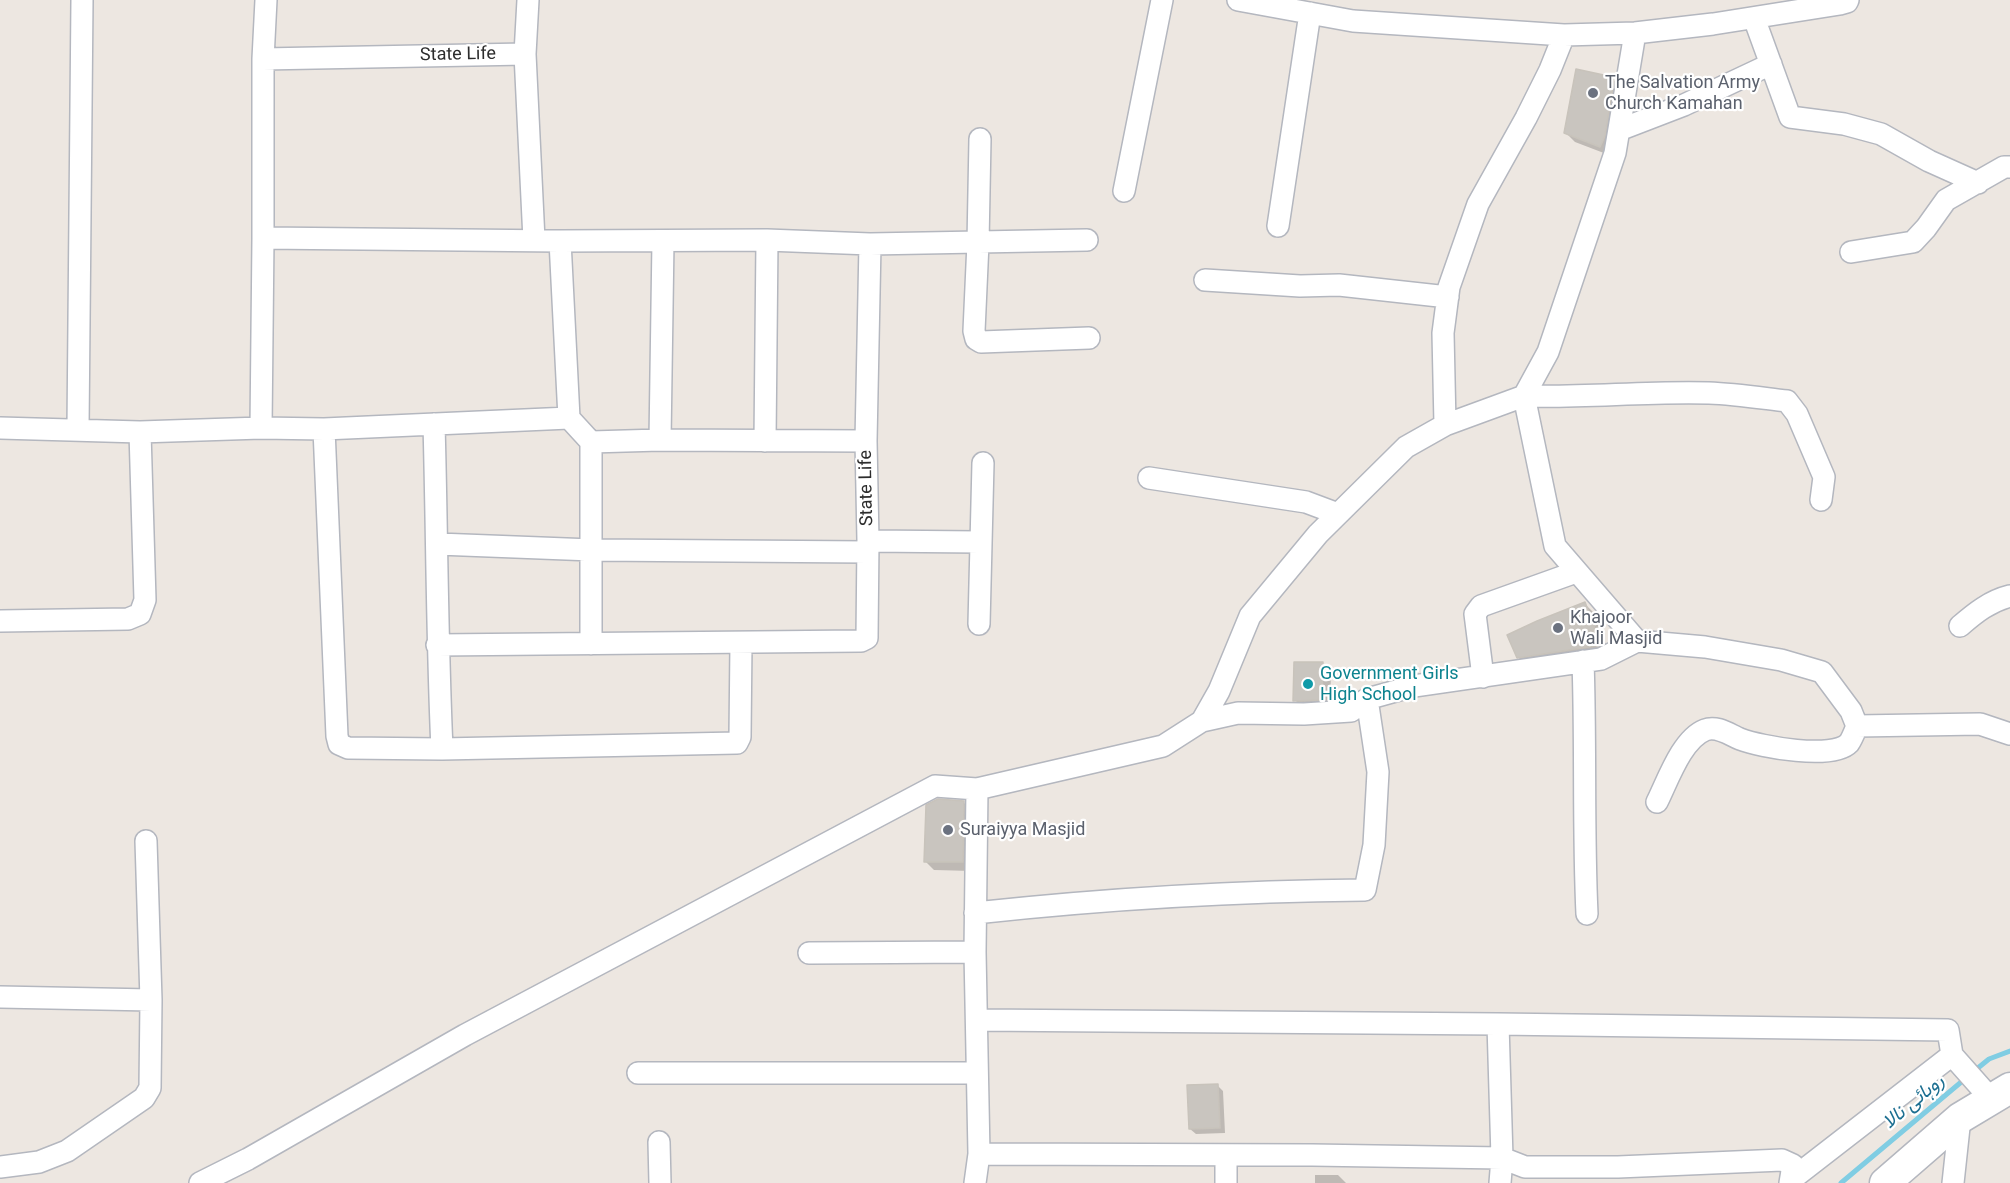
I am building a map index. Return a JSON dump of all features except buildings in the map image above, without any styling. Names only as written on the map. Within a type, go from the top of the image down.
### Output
[{"type":"street","points":[[78,429],[82,0]]},
{"type":"street","points":[[261,428],[263,59],[266,0]]},
{"type":"street","points":[[528,0],[525,54],[534,240]]},
{"type":"street","points":[[1124,191],[1162,0]]},
{"type":"street","points":[[1238,0],[1353,21],[1564,35],[1635,33],[1754,18],[1840,4],[1848,0]]},
{"type":"street","points":[[1278,226],[1310,13]]},
{"type":"street","points":[[1754,18],[1790,117],[1844,124],[1881,134],[1929,161],[1978,183]]},
{"type":"street","points":[[1635,33],[1615,153],[1548,352],[1524,396],[1555,546],[1637,641]]},
{"type":"street","points":[[1445,425],[1443,333],[1449,287],[1478,204],[1526,118],[1550,70],[1564,35]]},
{"type":"street","name":"State Life","points":[[263,59],[525,54]]},
{"type":"street","points":[[1619,130],[1684,105],[1771,64]]},
{"type":"street","points":[[980,140],[974,331],[976,339],[981,342],[1089,338]]},
{"type":"street","points":[[1851,252],[1913,242],[1946,200],[2004,167],[2010,167]]},
{"type":"street","points":[[263,238],[560,242],[766,240],[870,244],[1087,240]]},
{"type":"street","points":[[765,441],[766,240]]},
{"type":"street","points":[[660,440],[663,241]]},
{"type":"street","points":[[560,242],[570,418],[591,442],[591,644]]},
{"type":"street","name":"State Life","points":[[437,645],[741,643],[861,641],[867,639],[866,441],[870,244]]},
{"type":"street","points":[[1205,280],[1300,286],[1339,285],[1448,297]]},
{"type":"street","points":[[1202,721],[1219,691],[1250,616],[1318,534],[1406,447],[1445,425],[1524,396],[1710,393],[1787,401],[1797,414],[1824,477],[1821,500]]},
{"type":"street","points":[[0,428],[140,432],[261,428],[324,429],[570,418]]},
{"type":"street","points":[[434,424],[438,544],[437,645],[442,749]]},
{"type":"street","points":[[324,429],[339,744],[348,748],[442,749],[738,743],[740,737],[741,643]]},
{"type":"street","points":[[0,621],[128,619],[140,614],[145,600],[140,432]]},
{"type":"street","points":[[591,442],[866,441]]},
{"type":"street","points":[[979,624],[983,463]]},
{"type":"street","points":[[1149,478],[1306,502],[1338,514]]},
{"type":"street","points":[[438,544],[592,550],[980,542]]},
{"type":"street","points":[[1483,677],[1474,614],[1481,606],[1576,572]]},
{"type":"street","points":[[1960,626],[1976,612],[1998,599],[2010,596]]},
{"type":"street","points":[[200,1183],[248,1159],[465,1035],[935,786],[977,789],[1162,746],[1202,721],[1238,713],[1304,714],[1351,711],[1367,699],[1414,686],[1601,659],[1637,641],[1705,647],[1781,660],[1822,672],[1851,711],[1857,726],[1848,743],[1834,751],[1797,751],[1770,747],[1741,740],[1719,730],[1706,729],[1684,746],[1657,801]]},
{"type":"street","points":[[1583,662],[1586,731],[1584,841],[1587,914]]},
{"type":"street","points":[[975,913],[1088,901],[1304,890],[1365,890],[1374,845],[1378,772],[1367,699]]},
{"type":"street","points":[[1857,726],[1980,724],[2010,734]]},
{"type":"street","points":[[975,1183],[979,1154],[975,952],[977,789]]},
{"type":"street","points":[[0,1167],[39,1162],[67,1151],[144,1098],[150,1088],[151,1000],[146,842]]},
{"type":"street","points":[[809,953],[975,952]]},
{"type":"street","points":[[0,997],[151,1000]]},
{"type":"street","points":[[977,1020],[1948,1030],[1955,1058],[1995,1092],[1960,1118],[1885,1183]]},
{"type":"street","points":[[1498,1024],[1502,1158],[1500,1183]]},
{"type":"street","points":[[1791,1181],[1955,1058]]},
{"type":"street","points":[[638,1073],[977,1073]]},
{"type":"street","points":[[1953,1183],[1960,1118]]},
{"type":"street","points":[[660,1142],[660,1183]]},
{"type":"street","points":[[979,1154],[1502,1158],[1525,1167],[1618,1167],[1782,1160],[1793,1165],[1791,1181]]},
{"type":"street","points":[[1226,1155],[1226,1183]]},
{"type":"waterway","name":"روہائی نالا","points":[[1973,1072],[1989,1059],[2010,1051]]},
{"type":"waterway","name":"روہائی نالا","points":[[1841,1183],[1966,1078]]},
{"type":"place","name":"The Salvation Army Church Kamahan","points":[[1593,93]]},
{"type":"place","name":"Khajoor Wali Masjid","points":[[1558,628]]},
{"type":"place","name":"Government Girls High School","points":[[1308,684]]},
{"type":"place","name":"Suraiyya Masjid","points":[[948,830]]}]
